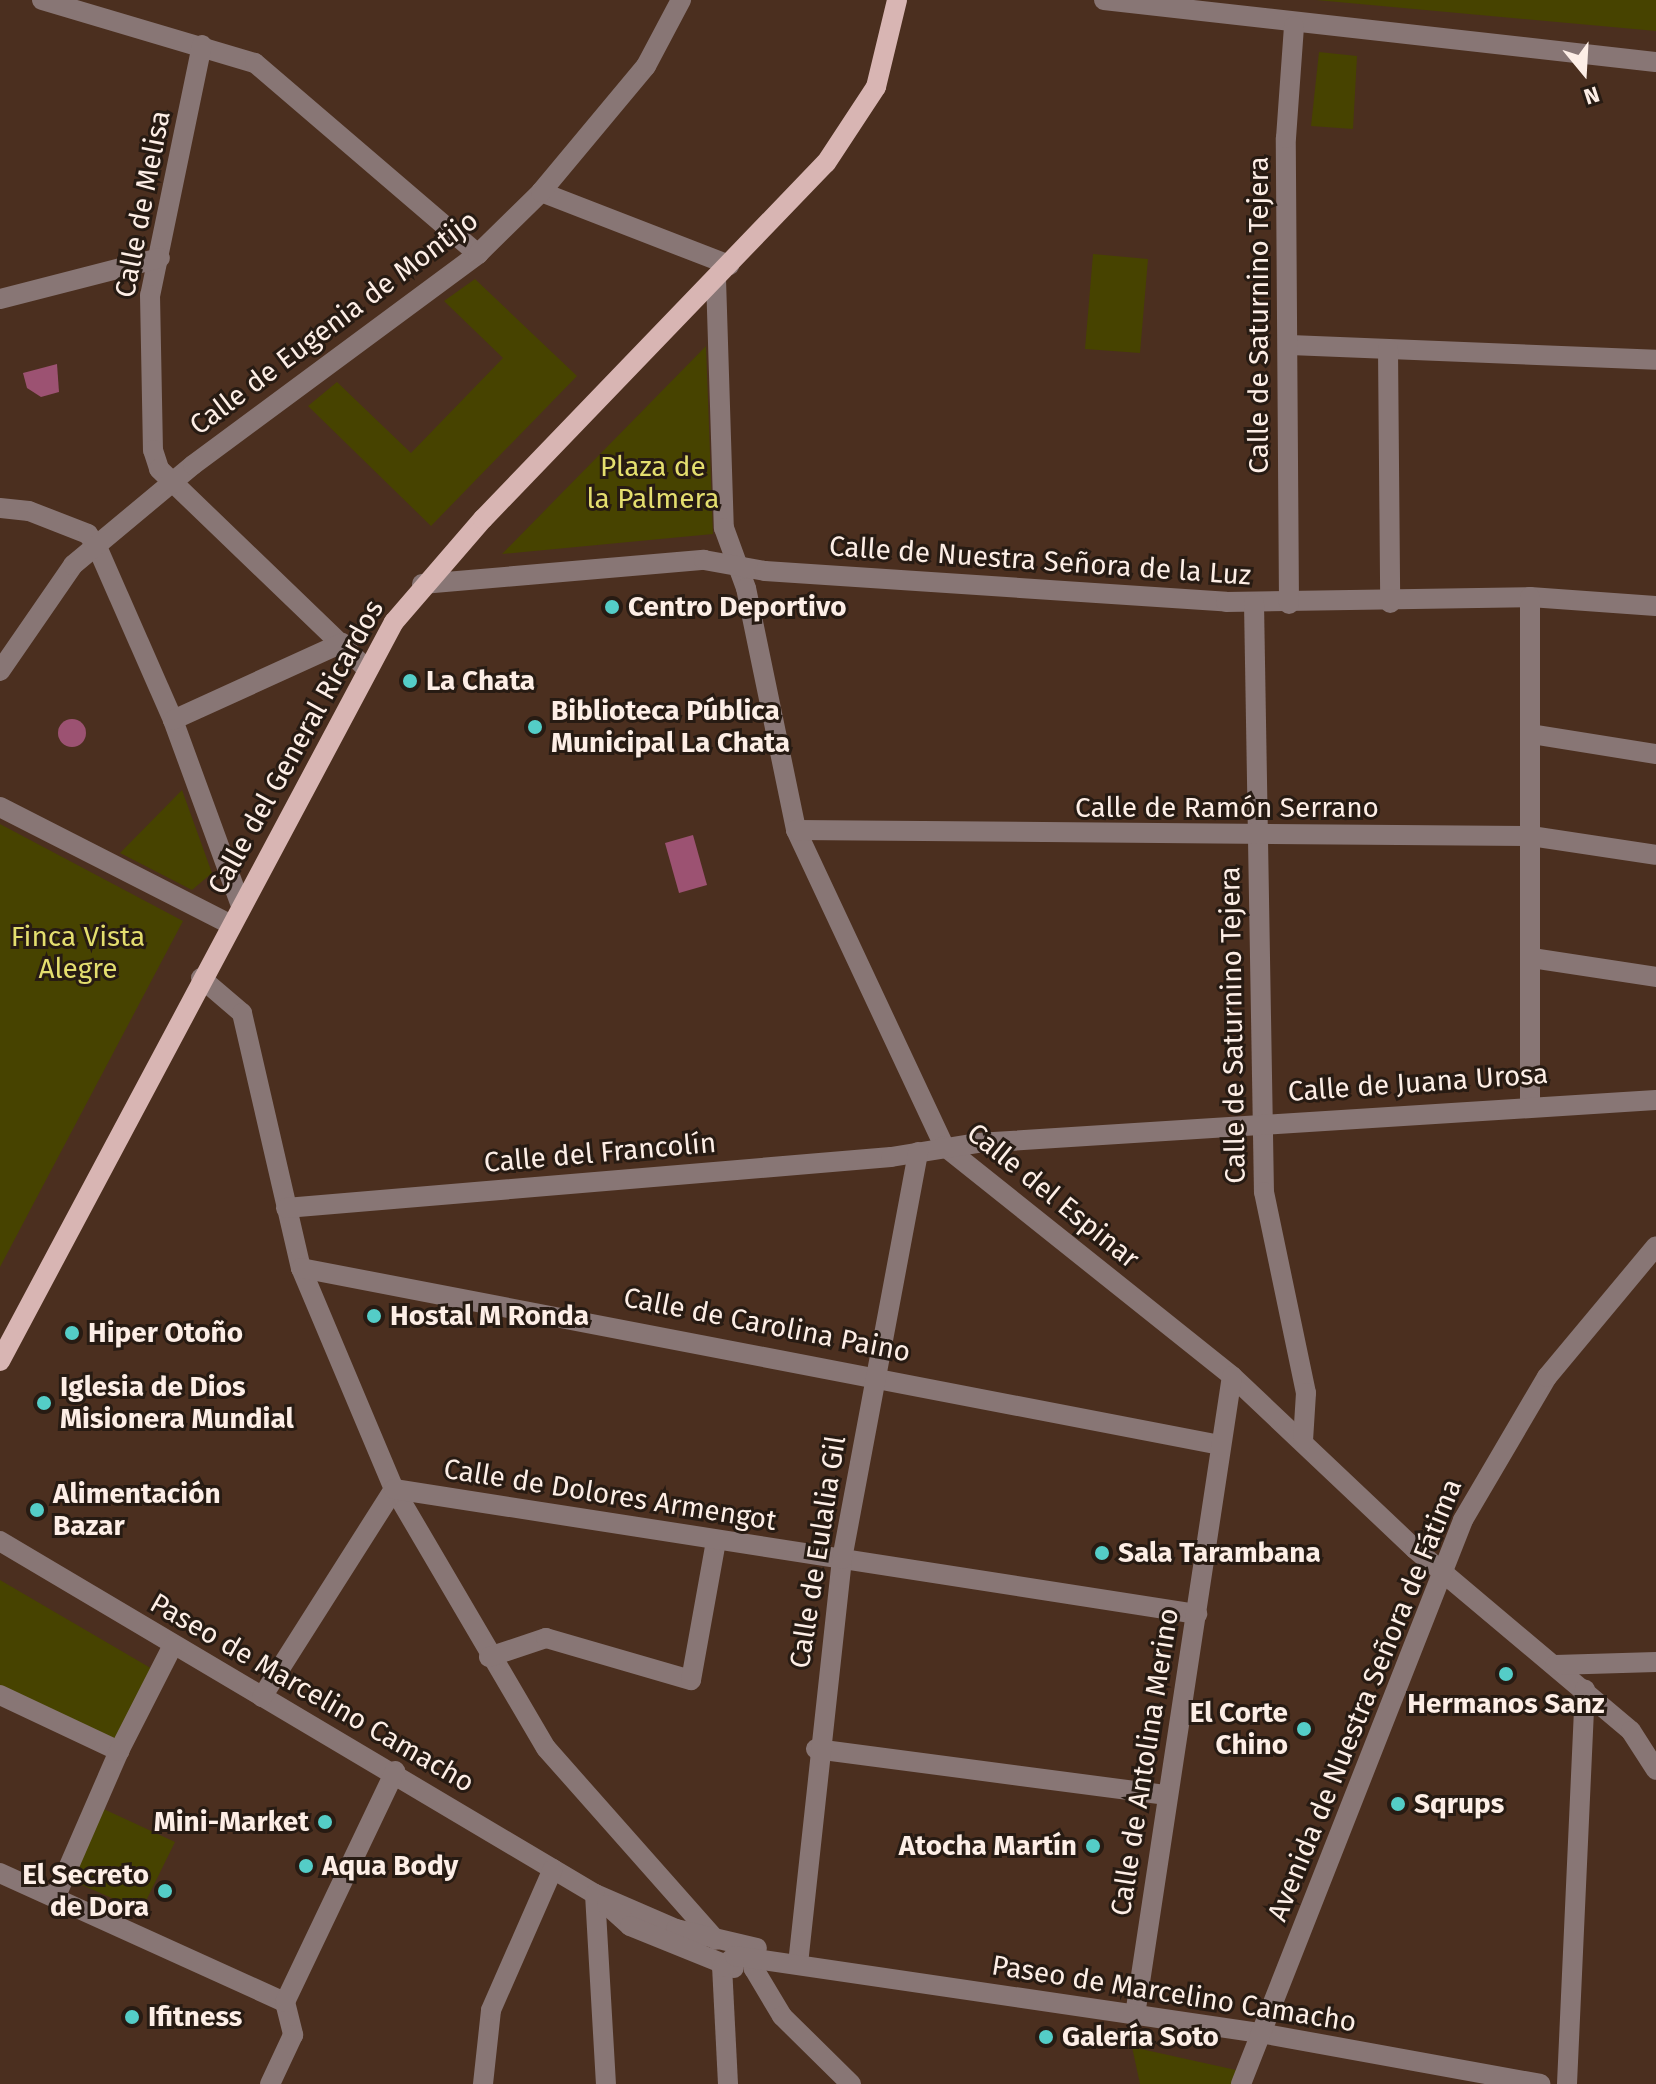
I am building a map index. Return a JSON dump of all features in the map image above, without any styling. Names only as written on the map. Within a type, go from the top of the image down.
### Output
[{"type":"main road","name":"Calle del General Ricardos","points":[[0,1361],[240,903],[367,669],[422,584],[826,163],[876,87],[897,0]]},
{"type":"street","points":[[42,0],[255,63],[478,254]]},
{"type":"street","name":"Calle de Eugenia de Montijo","points":[[0,671],[73,565],[98,549],[173,481],[478,254],[541,192],[646,66],[681,0]]},
{"type":"street","points":[[1104,0],[1218,9],[1294,26],[1656,62]]},
{"type":"street","name":"Calle de Saturnino Tejera","points":[[1289,604],[1290,345],[1286,138],[1294,26]]},
{"type":"street","name":"Calle de Melisa","points":[[202,45],[150,295],[153,450],[173,481],[367,669]]},
{"type":"street","points":[[541,192],[723,272]]},
{"type":"street","points":[[0,299],[160,258]]},
{"type":"street","name":"Calle del Espinar","points":[[723,272],[724,528],[796,830],[944,1146],[1232,1376],[1441,1571],[1585,1689],[1631,1731],[1656,1770]]},
{"type":"street","points":[[1290,345],[1656,360]]},
{"type":"street","points":[[1388,349],[1390,603]]},
{"type":"street","points":[[0,508],[29,511],[88,534],[98,549],[173,720],[240,903]]},
{"type":"street","name":"Calle de Nuestra Señora de la Luz","points":[[422,584],[734,562],[765,571],[1254,603],[1390,603],[1530,597],[1656,606]]},
{"type":"street","points":[[1530,597],[1530,1102]]},
{"type":"street","name":"Calle de Saturnino Tejera","points":[[1254,603],[1260,1121],[1264,1192],[1306,1393],[1303,1441]]},
{"type":"street","points":[[173,720],[342,643]]},
{"type":"street","points":[[1531,734],[1656,754]]},
{"type":"street","points":[[0,807],[230,924]]},
{"type":"street","name":"Calle de Ramón Serrano","points":[[796,830],[1257,839],[1531,836],[1656,855]]},
{"type":"street","points":[[1532,958],[1656,977]]},
{"type":"street","points":[[201,978],[242,1013],[301,1268],[394,1489],[489,1657],[546,1748],[716,1940]]},
{"type":"street","name":"Calle de Juana Urosa","points":[[918,1152],[944,1146],[1260,1121],[1530,1102],[1656,1100]]},
{"type":"street","name":"Calle del Francolín","points":[[286,1208],[918,1152]]},
{"type":"street","name":"Calle de Eulalia Gil","points":[[798,1964],[816,1749],[842,1559],[918,1152]]},
{"type":"street","name":"Avenida de Nuestra Señora de Fátima","points":[[1241,2084],[1441,1571],[1499,1452],[1547,1377],[1656,1246]]},
{"type":"street","name":"Calle de Carolina Paino","points":[[301,1268],[877,1374],[1220,1445]]},
{"type":"street","name":"Calle de Antolina Merino","points":[[1135,2015],[1165,1795],[1197,1614],[1232,1376]]},
{"type":"street","points":[[262,1697],[394,1489]]},
{"type":"street","name":"Calle de Dolores Armengot","points":[[394,1489],[1197,1614]]},
{"type":"street","name":"Paseo de Marcelino Camacho","points":[[0,1541],[262,1697],[395,1771],[595,1894],[716,1940],[772,1951],[798,1964]]},
{"type":"street","points":[[489,1657],[546,1638],[691,1680],[716,1541]]},
{"type":"street","points":[[55,1898],[119,1751],[173,1645]]},
{"type":"street","points":[[1555,1665],[1656,1662]]},
{"type":"street","points":[[1567,2084],[1585,1689]]},
{"type":"street","points":[[0,1695],[119,1751]]},
{"type":"street","points":[[816,1749],[1165,1795]]},
{"type":"street","points":[[270,2084],[293,2035],[285,2002],[395,1771]]},
{"type":"street","points":[[483,2084],[491,2010],[553,1869]]},
{"type":"street","points":[[0,1873],[285,2002]]},
{"type":"street","points":[[595,1894],[606,2084]]},
{"type":"street","name":"Paseo de Marcelino Camacho","points":[[595,1894],[630,1926],[722,1967],[735,1956],[756,1964],[798,1964],[1260,2033],[1540,2084]]},
{"type":"street","points":[[756,1964],[782,2016],[851,2084]]},
{"type":"street","points":[[722,1967],[728,2084]]},
{"type":"green space","points":[[1316,0],[1656,0],[1656,31]]},
{"type":"green space","points":[[1319,52],[1357,56],[1353,129],[1311,126]]},
{"type":"green space","points":[[1093,254],[1148,259],[1140,353],[1085,349]]},
{"type":"green space","points":[[475,279],[577,376],[431,526],[308,406],[337,382],[411,453],[503,358],[444,301]]},
{"type":"green space","name":"Plaza de la Palmera","points":[[706,346],[713,534],[502,554]]},
{"type":"green space","points":[[182,790],[212,873],[192,890],[120,853]]},
{"type":"green space","name":"Finca Vista Alegre","points":[[0,824],[183,921],[0,1267]]},
{"type":"green space","points":[[0,1580],[154,1670],[118,1743],[0,1688]]},
{"type":"green space","points":[[95,1805],[175,1842],[141,1911],[64,1877]]},
{"type":"green space","points":[[1132,2047],[1245,2072],[1240,2084],[1140,2084]]},
{"type":"shaded area","points":[[57,364],[59,392],[41,397],[27,388],[23,373]]},
{"type":"shaded area","points":[[72,719],[82,723],[86,733],[82,743],[72,747],[62,743],[58,733],[62,723]]},
{"type":"shaded area","points":[[693,835],[707,885],[679,893],[665,843]]},
{"type":"place","name":"Centro Deportivo","points":[[612,607]]},
{"type":"place","name":"La Chata","points":[[410,681]]},
{"type":"place","name":"Biblioteca Pública Municipal La Chata","points":[[535,727]]},
{"type":"place","name":"Hostal M Ronda","points":[[374,1316]]},
{"type":"place","name":"Hiper Otoño","points":[[72,1333]]},
{"type":"place","name":"Iglesia de Dios Misionera Mundial","points":[[44,1403]]},
{"type":"place","name":"Alimentación Bazar","points":[[37,1510]]},
{"type":"place","name":"Sala Tarambana","points":[[1102,1553]]},
{"type":"place","name":"Hermanos Sanz","points":[[1506,1674]]},
{"type":"place","name":"El Corte Chino","points":[[1304,1729]]},
{"type":"place","name":"Sqrups","points":[[1398,1804]]},
{"type":"place","name":"Mini-Market","points":[[325,1822]]},
{"type":"place","name":"Atocha Martín","points":[[1093,1846]]},
{"type":"place","name":"Aqua Body","points":[[306,1866]]},
{"type":"place","name":"El Secreto de Dora","points":[[165,1891]]},
{"type":"place","name":"Ifitness","points":[[132,2017]]},
{"type":"place","name":"Galería Soto","points":[[1046,2037]]}]
